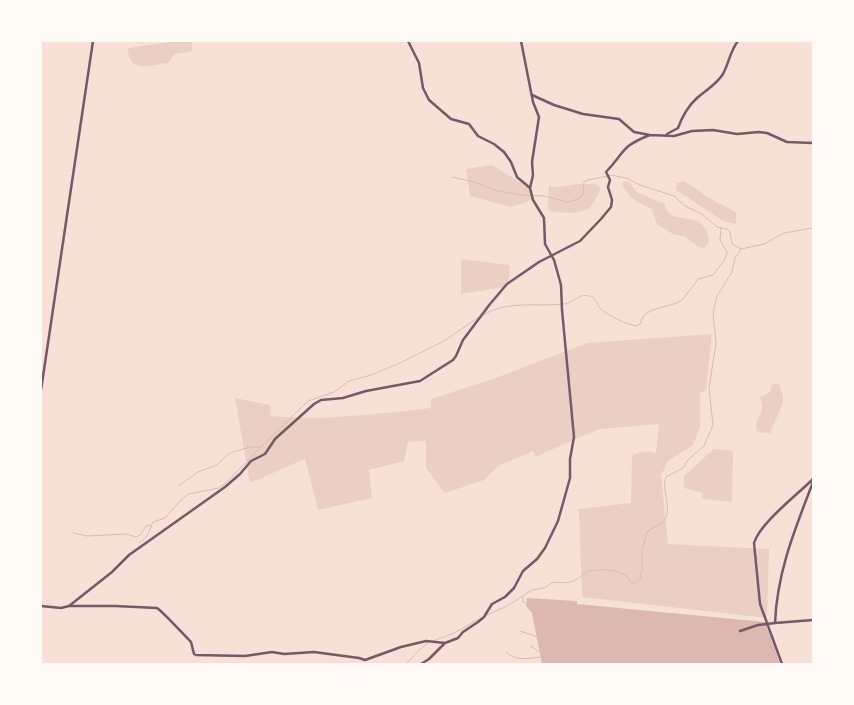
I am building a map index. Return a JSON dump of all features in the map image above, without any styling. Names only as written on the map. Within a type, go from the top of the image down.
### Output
[{"type":"street","points":[[41,390],[93,41]]},
{"type":"street","points":[[408,41],[419,63],[422,88],[429,100],[449,117],[469,124],[478,136],[494,144],[504,152],[511,162],[517,177],[530,188]]},
{"type":"street","points":[[421,664],[429,659],[445,643],[458,638],[463,632],[484,617],[492,604],[505,597],[514,588],[522,571],[537,559],[545,548],[558,521],[570,478],[570,459],[574,438],[561,285],[558,272],[545,244],[544,218],[533,200],[530,188],[539,117],[531,95],[521,41]]},
{"type":"street","points":[[664,135],[678,128],[684,112],[723,74],[731,50],[738,41]]},
{"type":"street","points":[[531,95],[582,114],[619,119],[634,132],[650,135],[674,136],[692,131],[713,130],[737,134],[759,132],[767,133],[787,142],[813,143]]},
{"type":"street","points":[[69,606],[112,572],[129,555],[225,487],[254,459],[265,454],[275,439],[314,404],[321,400],[343,398],[420,381],[453,360],[463,340],[507,284],[539,262],[585,238],[611,207],[612,200],[608,186],[610,180],[606,172],[626,146],[650,135]]},
{"type":"street","points":[[775,623],[776,600],[783,562],[813,480]]},
{"type":"street","points":[[782,664],[759,600],[754,540],[778,511],[813,480]]},
{"type":"street","points":[[41,606],[61,608],[69,606],[157,608],[189,639],[196,655],[245,656],[272,652],[284,654],[314,652],[366,660],[401,647],[426,641],[445,643]]},
{"type":"street","points":[[740,631],[767,624],[813,620]]},
{"type":"shaded area","points":[[192,41],[192,51],[175,54],[168,63],[148,66],[136,65],[129,56],[128,48]]},
{"type":"shaded area","points":[[492,165],[530,188],[533,200],[511,207],[470,196],[466,169]]},
{"type":"shaded area","points":[[624,181],[629,182],[637,192],[665,204],[667,211],[673,216],[699,221],[707,230],[709,242],[704,248],[699,247],[684,236],[675,235],[661,227],[656,222],[652,209],[638,202],[628,193],[622,184]]},
{"type":"shaded area","points":[[684,181],[736,213],[736,224],[723,221],[676,190],[677,183]]},
{"type":"shaded area","points":[[595,184],[600,188],[599,194],[589,209],[574,213],[551,212],[548,208],[549,186],[559,187]]},
{"type":"shaded area","points":[[461,259],[509,265],[510,271],[507,285],[505,287],[461,294]]},
{"type":"shaded area","points":[[712,334],[706,390],[700,393],[700,427],[693,445],[668,461],[661,476],[668,544],[769,549],[767,618],[582,597],[579,509],[631,503],[632,456],[643,452],[656,453],[659,424],[599,429],[535,457],[533,451],[498,466],[484,480],[445,493],[426,468],[426,441],[408,442],[404,461],[369,470],[372,498],[318,510],[305,459],[250,483],[235,398],[270,405],[271,416],[311,418],[351,416],[431,408],[431,399],[496,378],[587,343]]},
{"type":"shaded area","points":[[772,384],[779,384],[783,403],[770,433],[763,433],[757,431],[757,422],[762,408],[760,397],[770,392]]},
{"type":"shaded area","points":[[714,449],[733,451],[732,502],[702,499],[702,493],[684,488],[684,476]]},
{"type":"shaded area","points":[[527,598],[577,601],[577,604],[765,622],[780,664],[542,664],[532,613],[526,606]]},
{"type":"waterway","points":[[452,177],[474,182],[498,191],[544,196],[567,202],[579,199],[583,195],[584,182],[588,180],[612,175],[629,179],[640,185],[674,196],[685,206],[702,214],[717,227],[727,229],[730,232],[732,244],[741,249],[764,244],[784,233],[813,228]]},
{"type":"waterway","points":[[483,315],[502,307],[563,304],[587,296],[593,298],[601,309],[608,314],[636,326],[640,324],[644,315],[652,310],[677,303],[684,298],[698,279],[713,275],[725,259],[727,252],[720,240],[721,228]]},
{"type":"waterway","points":[[485,616],[507,606],[532,590],[544,588],[553,582],[564,583],[572,581],[588,571],[612,570],[623,574],[630,582],[635,583],[640,579],[642,550],[647,532],[662,523],[666,516],[666,477],[683,468],[688,460],[704,446],[713,425],[709,388],[716,343],[713,313],[717,296],[732,272],[735,258],[741,249]]},
{"type":"waterway","points":[[139,543],[147,536],[153,522],[165,518],[188,494],[219,488],[228,481],[308,401],[334,392],[349,381],[371,375],[400,363],[444,341],[479,317]]},
{"type":"waterway","points":[[178,486],[198,472],[217,465],[233,452],[250,447],[261,447]]},
{"type":"waterway","points":[[73,533],[87,536],[126,534],[136,537],[140,535],[146,526],[151,525]]},
{"type":"waterway","points":[[523,597],[523,602],[526,603]]},
{"type":"waterway","points":[[433,641],[454,633],[481,618]]},
{"type":"waterway","points":[[520,631],[538,637]]},
{"type":"waterway","points":[[406,664],[429,642]]},
{"type":"waterway","points":[[530,646],[540,652]]},
{"type":"waterway","points":[[506,652],[518,658],[540,657]]}]
